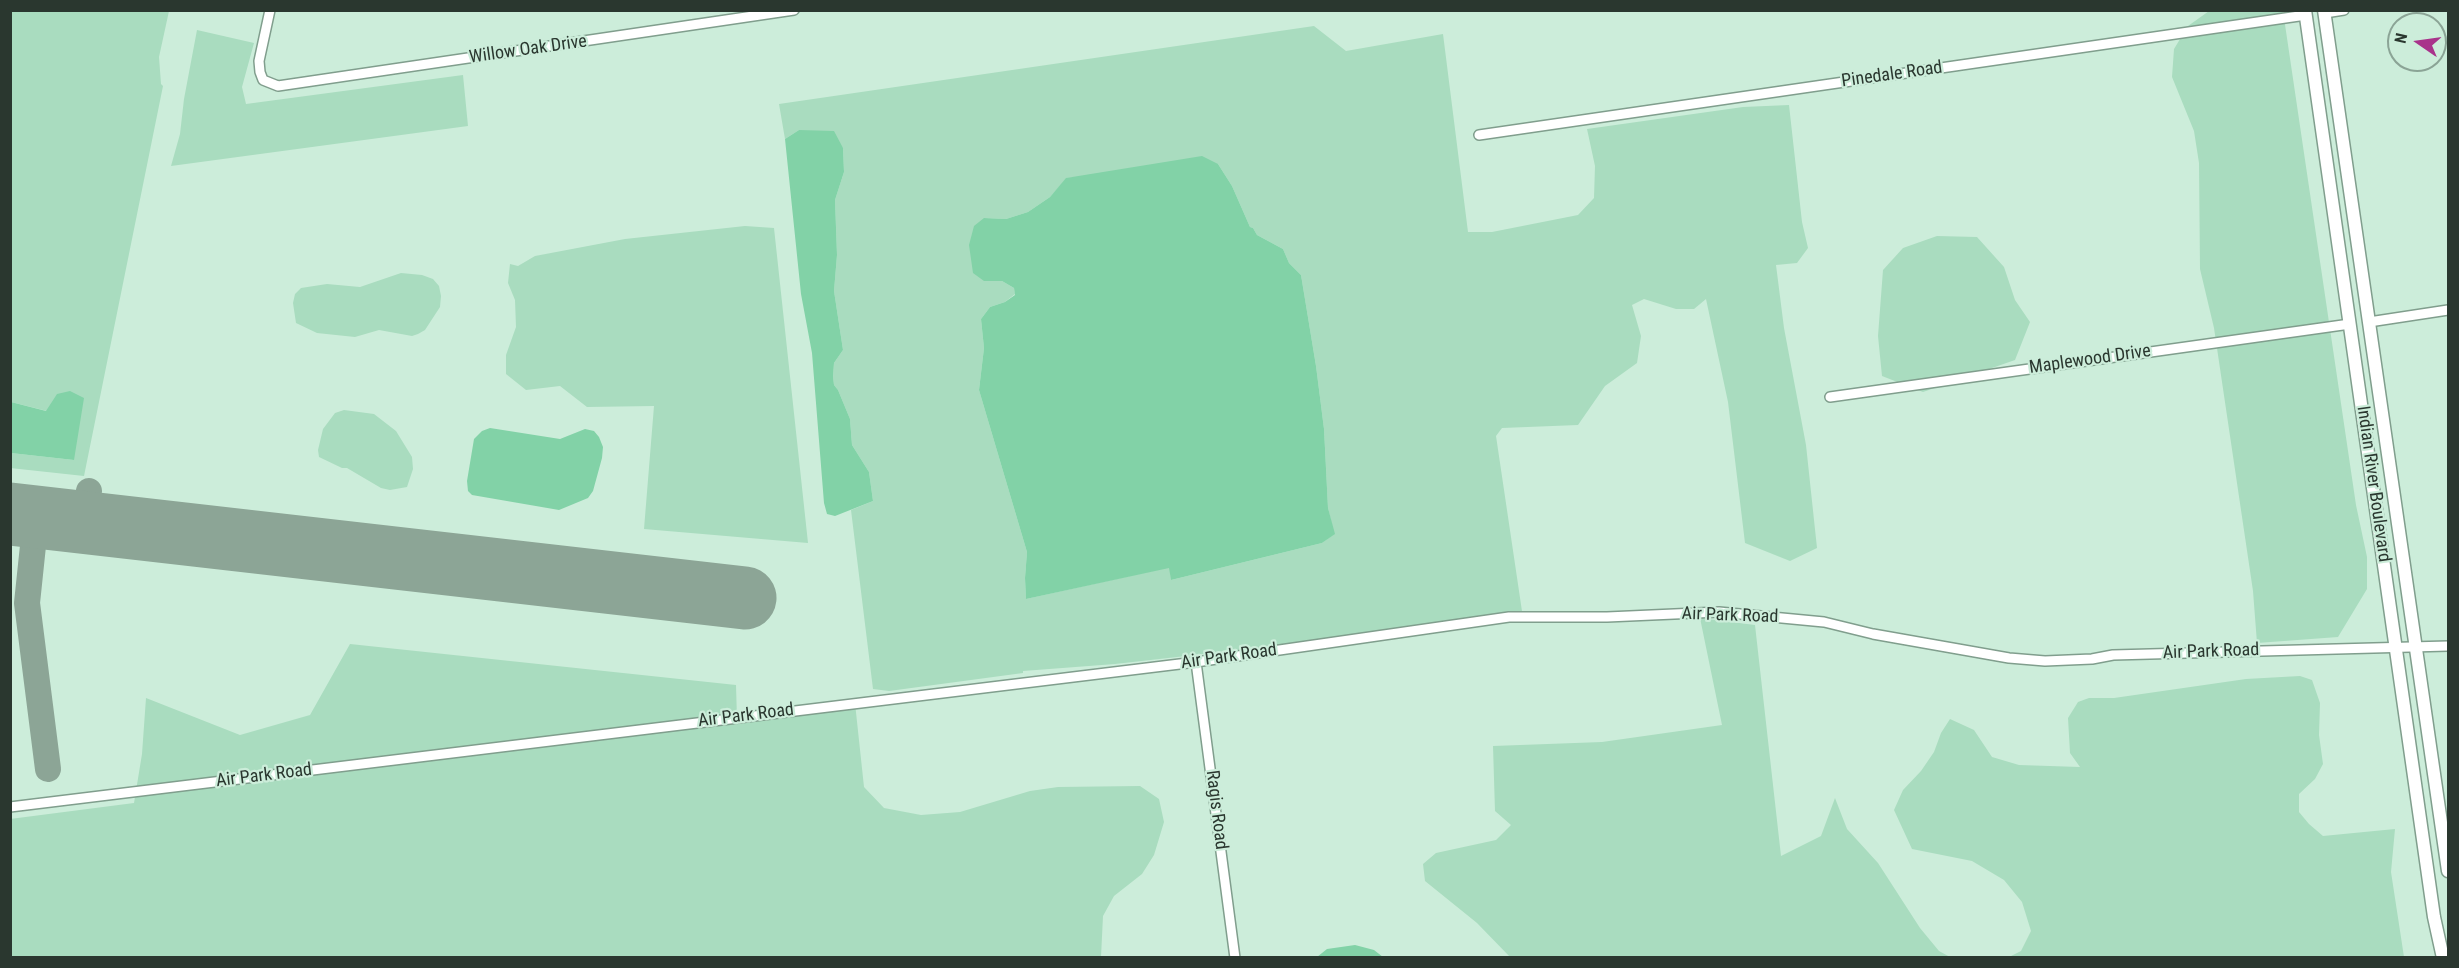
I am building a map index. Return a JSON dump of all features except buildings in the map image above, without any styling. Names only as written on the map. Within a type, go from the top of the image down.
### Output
[{"type":"main road","name":"Indian River Boulevard","points":[[2324,12],[2448,871]]},
{"type":"main road","name":"Indian River Boulevard","points":[[2305,13],[2434,917],[2443,957]]},
{"type":"main road","points":[[2346,298],[2360,317],[2369,322]]},
{"type":"main road","points":[[2350,324],[2364,333],[2372,346]]},
{"type":"street","name":"Willow Oak Drive","points":[[270,10],[259,61],[262,80],[278,86],[794,10]]},
{"type":"street","points":[[2324,12],[2344,10]]},
{"type":"street","name":"Pinedale Road","points":[[1479,135],[2305,13]]},
{"type":"street","points":[[2369,322],[2448,310]]},
{"type":"street","name":"Maplewood Drive","points":[[1830,397],[2350,324]]},
{"type":"street","name":"Air Park Road","points":[[10,807],[1196,662],[1509,617],[1597,617],[1719,612],[1824,622],[1873,634],[2009,658],[2045,661],[2092,659],[2113,655],[2448,646]]},
{"type":"street","name":"Ragis Road","points":[[1196,662],[1235,957]]},
{"type":"shaded area","points":[[11,11],[169,11],[159,57],[163,86],[84,476],[10,468],[11,453],[74,460],[47,411],[11,402]]},
{"type":"shaded area","points":[[2209,11],[2283,11],[2356,505],[2367,557],[2367,589],[2338,637],[2257,643],[2253,591],[2214,328],[2200,269],[2199,163],[2194,131],[2172,77],[2174,49],[2188,26]]},
{"type":"shaded area","points":[[1314,26],[1346,51],[1443,34],[1468,232],[1492,232],[1578,215],[1594,198],[1595,166],[1587,129],[1743,107],[1789,105],[1802,222],[1808,248],[1797,263],[1776,265],[1784,328],[1806,445],[1817,548],[1790,561],[1745,543],[1728,402],[1706,299],[1694,309],[1676,309],[1644,299],[1632,305],[1641,336],[1637,363],[1605,386],[1578,425],[1502,428],[1496,436],[1523,618],[1115,664],[1023,671],[1023,673],[889,691],[873,689],[851,510],[873,501],[869,472],[852,445],[850,419],[834,385],[833,377],[834,363],[843,350],[834,291],[837,255],[835,200],[844,172],[843,148],[799,130],[785,139],[779,104]],"holes":[[[1218,164],[1232,186],[1250,227],[1257,235],[1283,249],[1289,263],[1301,275],[1316,366],[1324,429],[1328,508],[1334,534],[1322,543],[1171,580],[1170,567],[1026,599],[1027,552],[979,390],[984,348],[981,319],[990,307],[1005,302],[1015,294],[1014,288],[1002,281],[984,218],[1006,219],[1028,212],[1050,197],[1067,178]]]},
{"type":"shaded area","points":[[197,30],[254,43],[242,87],[246,104],[463,75],[468,126],[171,166],[180,134]]},
{"type":"shaded area","points":[[799,130],[834,131],[843,148],[844,172],[835,200],[837,255],[834,291],[843,350],[834,363],[833,377],[834,385],[850,419],[852,445],[869,472],[873,501],[835,516],[827,514],[824,503],[812,353],[801,294],[785,139]]},
{"type":"shaded area","points":[[1202,156],[1218,164],[1232,186],[1250,227],[1257,235],[1283,249],[1289,263],[1301,275],[1324,429],[1328,508],[1335,534],[1322,543],[1171,580],[1169,568],[1026,599],[1027,552],[979,390],[984,348],[981,319],[990,307],[1005,302],[1015,295],[1014,288],[1002,281],[984,281],[973,273],[969,245],[974,226],[984,218],[1006,219],[1028,212],[1050,197],[1066,178]]},
{"type":"shaded area","points":[[745,226],[774,228],[808,543],[644,529],[654,406],[587,407],[560,386],[526,390],[506,374],[506,355],[516,327],[515,300],[508,283],[510,264],[518,266],[535,256],[625,239]]},
{"type":"shaded area","points":[[1937,236],[1977,237],[2004,267],[2015,300],[2030,322],[2015,360],[1923,392],[1882,376],[1878,336],[1883,270],[1903,248]]},
{"type":"shaded area","points":[[401,273],[422,275],[433,279],[439,286],[440,307],[425,330],[418,334],[412,336],[379,330],[355,337],[317,333],[296,323],[293,303],[295,294],[301,288],[327,284],[360,287]]},
{"type":"shaded area","points":[[70,391],[84,398],[74,460],[11,453],[11,402],[46,411],[57,394]]},
{"type":"shaded area","points":[[344,410],[374,414],[396,431],[412,457],[413,469],[407,487],[390,490],[381,488],[347,468],[342,468],[319,457],[318,450],[323,429],[335,413]]},
{"type":"shaded area","points":[[490,428],[560,439],[585,429],[594,431],[603,447],[593,491],[588,498],[559,510],[472,495],[468,491],[467,481],[474,439],[482,431]]},
{"type":"shaded area","points":[[1700,618],[1755,625],[1781,856],[1821,836],[1835,798],[1847,829],[1878,863],[1920,928],[1939,951],[1950,957],[1510,957],[1477,923],[1425,881],[1423,864],[1436,853],[1496,840],[1511,825],[1495,811],[1493,746],[1602,742],[1722,725]]},
{"type":"shaded area","points":[[350,644],[736,685],[737,719],[855,703],[864,787],[884,808],[921,815],[960,812],[1030,791],[1058,787],[1140,786],[1159,799],[1164,822],[1154,855],[1142,874],[1114,896],[1103,916],[1101,957],[11,958],[10,819],[134,803],[142,754],[146,698],[240,735],[310,715]]},
{"type":"shaded area","points":[[2300,676],[2312,680],[2320,703],[2319,735],[2323,764],[2315,779],[2299,794],[2299,812],[2323,836],[2395,829],[2391,872],[2404,957],[2009,957],[2021,951],[2031,931],[2022,902],[2004,880],[1972,861],[1912,849],[1894,810],[1903,790],[1921,771],[1934,752],[1941,733],[1950,719],[1974,730],[1992,757],[2019,765],[2080,767],[2070,753],[2068,718],[2078,702],[2089,698],[2114,698],[2246,679]]},
{"type":"shaded area","points":[[1355,945],[1374,950],[1383,957],[1317,957],[1327,949]]},
{"type":"taxiway","points":[[83,522],[89,491]]},
{"type":"taxiway","points":[[36,517],[27,603],[48,769]]},
{"type":"runway","points":[[10,514],[745,598]]}]
